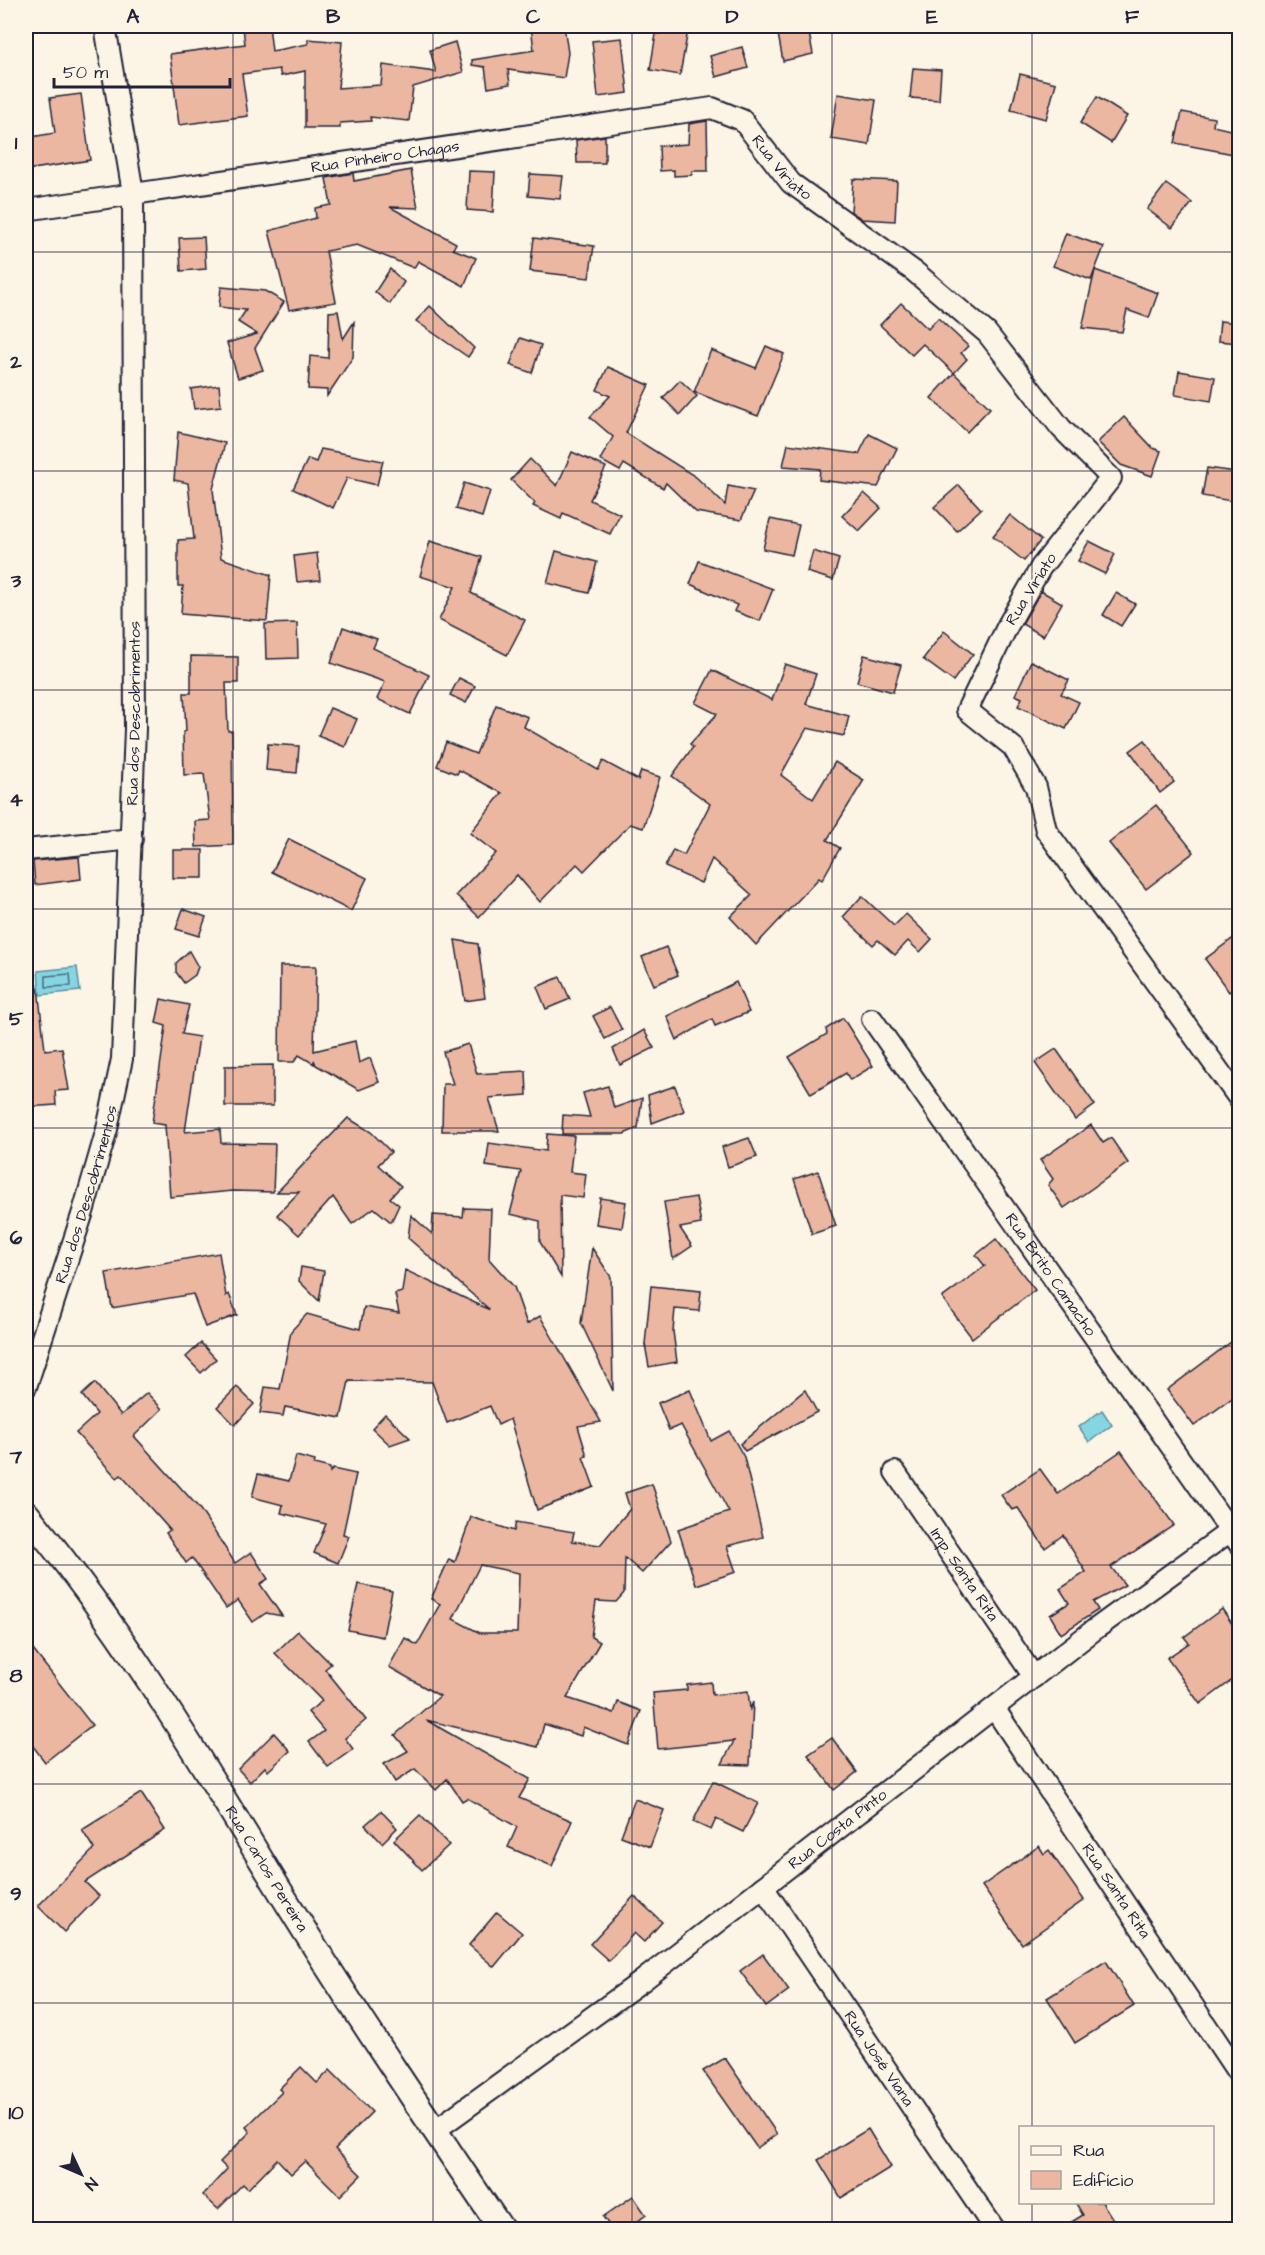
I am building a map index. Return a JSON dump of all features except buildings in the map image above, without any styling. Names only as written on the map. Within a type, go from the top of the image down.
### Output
[{"type":"street","name":"Rua dos Descobrimentos","points":[[26,1387],[83,1212],[107,1129],[122,1059],[135,729],[133,194],[105,26]]},
{"type":"street","name":"Rua Pinheiro Chagas","points":[[26,210],[712,108],[742,120]]},
{"type":"street","name":"Rua Viriato","points":[[742,120],[791,183],[915,272],[987,333],[1061,428],[1111,478],[1041,567],[1008,625],[967,710],[1013,747],[1036,787],[1046,830],[1239,1100]]},
{"type":"street","points":[[26,850],[132,839]]},
{"type":"street","name":"Rua Brito Camacho","points":[[872,1019],[1237,1533]]},
{"type":"street","name":"Imp. Santa Rita","points":[[895,1472],[1034,1677]]},
{"type":"street","name":"Rua Carlos Pereira","points":[[26,1513],[62,1557],[189,1740],[289,1905],[434,2131],[502,2229]]},
{"type":"street","name":"Rua Costa Pinto","points":[[434,2131],[642,1981],[1034,1677],[1237,1533]]},
{"type":"street","name":"Rua Santa Rita","points":[[994,1708],[1239,2076]]},
{"type":"street","name":"Rua José Viana","points":[[763,1887],[995,2229]]},
{"type":"water","points":[[77,967],[80,991],[40,995],[38,971]]},
{"type":"water","points":[[1102,1410],[1112,1425],[1089,1442],[1079,1427]]}]
